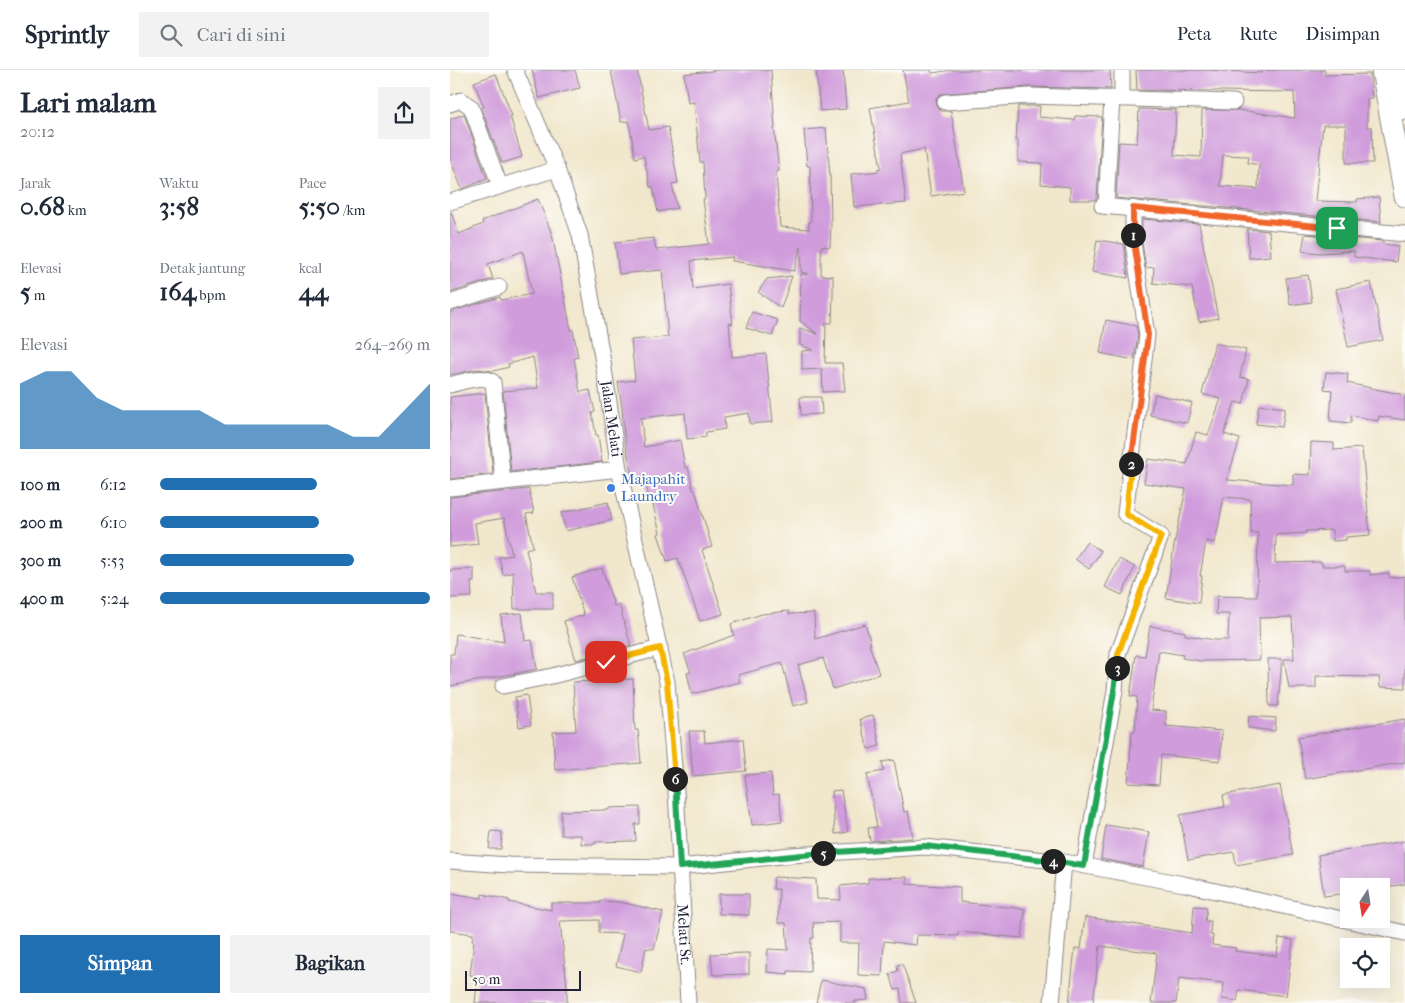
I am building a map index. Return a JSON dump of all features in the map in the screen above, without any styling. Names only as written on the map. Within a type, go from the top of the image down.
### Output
[{"type":"street","name":"Jalan Melati","points":[[515,70],[558,168],[580,235],[603,362],[619,469],[667,682],[680,867]]},
{"type":"street","points":[[1122,70],[1104,206],[1405,234]]},
{"type":"street","points":[[1382,70],[1405,196]]},
{"type":"street","points":[[1398,70],[1405,109]]},
{"type":"street","points":[[945,102],[1029,96],[1234,102]]},
{"type":"street","points":[[450,104],[461,100],[471,107],[500,186]]},
{"type":"street","points":[[450,202],[558,168]]},
{"type":"street","points":[[1084,866],[1114,691],[1118,654],[1161,536],[1126,514],[1148,335],[1133,242],[1133,208]]},
{"type":"street","points":[[450,303],[499,288]]},
{"type":"street","points":[[450,384],[481,378],[489,379],[493,382],[503,482]]},
{"type":"street","points":[[450,488],[619,469]]},
{"type":"street","points":[[503,686],[552,676],[660,648]]},
{"type":"street","points":[[450,861],[680,867],[791,855],[925,846],[1064,862],[1184,884],[1405,933]]},
{"type":"street","points":[[1052,1003],[1064,862]]},
{"type":"street","name":"Melati St.","points":[[680,867],[688,1003]]},
{"type":"building","points":[[532,70],[575,70],[580,88],[539,98]]},
{"type":"building","points":[[611,70],[637,70],[649,130],[668,127],[678,183],[672,184],[677,208],[658,212],[653,187],[650,187],[644,156],[635,158],[629,121],[621,122]]},
{"type":"building","points":[[720,70],[771,70],[774,128],[779,171],[776,172],[780,227],[809,229],[809,222],[811,222],[810,166],[807,166],[804,130],[826,128],[831,223],[830,247],[821,246],[821,275],[833,276],[833,295],[832,323],[826,323],[825,363],[842,363],[845,391],[823,392],[822,369],[802,370],[802,351],[813,350],[800,345],[800,328],[818,334],[800,321],[801,274],[808,274],[801,272],[801,247],[794,271],[732,261],[733,257],[691,261],[693,289],[728,284],[733,324],[729,323],[732,357],[766,354],[773,422],[750,424],[749,413],[724,417],[725,429],[706,432],[706,437],[687,439],[685,413],[641,418],[644,447],[680,440],[685,468],[688,467],[693,490],[695,490],[712,547],[702,550],[723,614],[700,621],[678,558],[667,561],[658,534],[660,533],[644,475],[632,477],[624,435],[618,382],[635,380],[631,340],[668,337],[662,270],[619,274],[615,242],[654,238],[656,250],[709,244],[703,199],[705,199],[703,162],[700,162],[694,102],[688,103],[684,74]]},
{"type":"building","points":[[816,70],[843,70],[846,109],[820,111]]},
{"type":"building","points":[[903,70],[931,70],[932,73],[952,70],[1110,70],[1111,89],[1028,87],[940,94],[936,98],[937,107],[941,111],[951,111],[964,191],[931,196],[924,149],[900,154],[906,203],[854,207],[851,174],[879,171],[878,169],[881,168],[870,108],[909,101]]},
{"type":"building","points":[[1136,70],[1206,70],[1262,73],[1262,70],[1325,70],[1325,75],[1370,74],[1372,98],[1367,98],[1367,127],[1372,127],[1373,163],[1346,163],[1346,125],[1323,125],[1315,201],[1357,202],[1357,199],[1379,197],[1381,222],[1116,198],[1119,142],[1137,143],[1139,109],[1176,110],[1174,155],[1201,157],[1202,110],[1238,110],[1295,118],[1294,92],[1137,90]],"holes":[[[1223,155],[1249,156],[1248,163],[1259,165],[1258,189],[1220,186]]]},
{"type":"building","points":[[496,74],[512,116],[510,116],[522,157],[502,163],[481,108],[484,107],[474,82]]},
{"type":"building","points":[[1018,106],[1040,106],[1039,117],[1074,120],[1075,116],[1102,117],[1097,198],[1095,200],[1070,200],[1070,187],[1041,184],[1042,163],[1018,162],[1018,140],[1016,140]]},
{"type":"building","points":[[464,114],[487,179],[462,189],[450,159],[450,119]]},
{"type":"building","points":[[538,199],[552,234],[571,330],[573,330],[578,357],[574,358],[580,392],[590,390],[595,412],[592,413],[602,462],[511,472],[503,391],[538,388],[533,357],[508,364],[509,367],[493,371],[477,369],[450,375],[450,312],[500,297],[501,300],[532,294],[523,251],[488,264],[493,279],[450,293],[450,212],[459,234],[483,224],[482,221]]},
{"type":"building","points":[[1142,219],[1199,224],[1218,318],[1199,322],[1192,287],[1153,283],[1154,267],[1146,268],[1142,242]]},
{"type":"building","points":[[1247,229],[1269,231],[1271,256],[1249,258]]},
{"type":"building","points":[[1305,234],[1383,241],[1383,244],[1398,246],[1396,262],[1354,257],[1354,251],[1320,253],[1302,251]]},
{"type":"building","points":[[1097,240],[1124,244],[1128,278],[1092,272]]},
{"type":"building","points":[[1308,275],[1312,302],[1290,305],[1286,278]]},
{"type":"building","points":[[792,276],[781,308],[758,292],[767,279]]},
{"type":"building","points":[[1371,282],[1383,340],[1348,347],[1336,289]]},
{"type":"building","points":[[752,312],[778,320],[772,336],[746,328]]},
{"type":"building","points":[[1106,320],[1136,326],[1138,335],[1134,360],[1100,353]]},
{"type":"building","points":[[1215,343],[1246,350],[1240,377],[1249,379],[1243,404],[1235,402],[1224,434],[1240,439],[1227,480],[1293,485],[1293,474],[1310,475],[1311,442],[1334,443],[1334,450],[1362,448],[1370,535],[1346,537],[1346,540],[1333,541],[1332,530],[1276,535],[1275,563],[1322,562],[1322,566],[1345,566],[1345,571],[1370,571],[1370,575],[1389,573],[1390,578],[1405,576],[1405,688],[1380,687],[1379,677],[1316,676],[1316,688],[1289,688],[1284,659],[1294,659],[1292,617],[1259,618],[1260,660],[1201,661],[1182,658],[1183,655],[1159,651],[1151,710],[1166,711],[1166,726],[1222,731],[1220,761],[1161,755],[1159,785],[1128,783],[1132,732],[1135,732],[1137,697],[1130,696],[1136,655],[1145,656],[1150,626],[1185,632],[1185,635],[1215,640],[1228,640],[1229,614],[1216,614],[1217,596],[1257,597],[1258,533],[1251,533],[1250,499],[1224,497],[1215,543],[1206,541],[1200,576],[1202,576],[1199,603],[1166,598],[1175,540],[1186,489],[1144,483],[1148,459],[1187,464],[1196,432],[1208,435],[1221,399],[1202,394]]},
{"type":"building","points":[[1326,372],[1348,374],[1347,383],[1405,395],[1405,420],[1379,416],[1378,421],[1351,415],[1351,423],[1330,421],[1332,390],[1324,389]]},
{"type":"building","points":[[485,393],[493,474],[450,479],[450,397]]},
{"type":"building","points":[[1155,394],[1192,403],[1187,423],[1150,415]]},
{"type":"building","points":[[800,397],[821,397],[822,414],[801,415]]},
{"type":"building","points":[[1259,405],[1285,408],[1282,427],[1256,424]]},
{"type":"building","points":[[529,489],[534,513],[526,514],[533,547],[526,549],[536,592],[553,592],[553,609],[514,609],[513,572],[503,575],[499,557],[512,555],[504,518],[475,523],[478,544],[450,547],[450,497]]},
{"type":"building","points":[[608,502],[612,520],[566,531],[561,513]]},
{"type":"building","points":[[1087,542],[1101,551],[1089,569],[1075,559]]},
{"type":"building","points":[[1119,559],[1135,567],[1122,595],[1105,587]]},
{"type":"building","points":[[602,568],[614,606],[619,604],[631,646],[576,660],[564,621],[584,615],[572,577]]},
{"type":"building","points":[[474,569],[474,582],[471,582],[472,597],[450,598],[450,570]]},
{"type":"building","points":[[789,611],[789,614],[814,613],[815,639],[865,624],[871,644],[869,644],[879,674],[833,689],[823,658],[798,665],[808,702],[793,706],[782,663],[738,675],[740,682],[692,694],[687,673],[691,672],[684,654],[734,635],[731,624],[762,614]]},
{"type":"building","points":[[522,613],[525,641],[532,640],[537,669],[450,686],[450,654],[454,654],[456,634],[504,642],[501,615]]},
{"type":"building","points":[[1268,659],[1282,659],[1278,706],[1269,706]]},
{"type":"building","points":[[633,679],[635,730],[638,730],[641,763],[555,770],[553,732],[576,731],[573,682]]},
{"type":"building","points":[[527,695],[531,725],[519,727],[515,697]]},
{"type":"building","points":[[873,715],[880,746],[868,749],[860,719]]},
{"type":"building","points":[[1249,716],[1276,718],[1275,731],[1248,728]]},
{"type":"building","points":[[1405,719],[1405,762],[1305,779],[1298,737]]},
{"type":"building","points":[[689,731],[704,731],[705,743],[743,739],[746,771],[693,776]]},
{"type":"building","points":[[894,760],[904,812],[908,811],[913,838],[870,841],[868,828],[877,827],[867,774],[884,771],[882,762]]},
{"type":"building","points":[[771,773],[773,795],[779,794],[782,821],[752,825],[745,775]]},
{"type":"building","points":[[1280,785],[1293,855],[1236,865],[1234,852],[1188,860],[1180,815],[1225,807],[1223,795]]},
{"type":"building","points":[[841,790],[848,832],[835,834],[832,791]]},
{"type":"building","points":[[640,807],[640,824],[635,824],[636,841],[581,844],[581,835],[561,835],[561,811]]},
{"type":"building","points":[[1106,825],[1149,832],[1143,867],[1101,859]]},
{"type":"building","points":[[491,831],[502,832],[501,849],[489,849]]},
{"type":"building","points":[[1405,841],[1405,884],[1390,886],[1390,878],[1340,878],[1340,894],[1324,896],[1318,855]]},
{"type":"building","points":[[774,877],[816,879],[817,899],[841,900],[840,886],[868,883],[868,878],[907,877],[907,884],[960,887],[960,902],[1025,909],[1022,938],[958,932],[958,936],[917,935],[916,945],[884,941],[882,976],[858,975],[859,943],[840,943],[840,922],[813,923],[814,938],[811,938],[810,972],[788,971],[788,974],[767,972],[768,949],[788,950],[786,923],[778,923],[779,889],[773,889]]},
{"type":"building","points":[[450,893],[482,898],[482,894],[509,900],[509,902],[551,910],[551,903],[600,903],[600,901],[620,902],[663,912],[654,949],[646,948],[641,972],[616,966],[623,934],[599,933],[599,920],[560,921],[567,1003],[475,1003],[478,976],[470,975],[474,942],[472,941],[473,934],[450,931]]},
{"type":"building","points":[[719,894],[749,894],[749,915],[719,914]]},
{"type":"building","points":[[1194,906],[1207,907],[1205,921],[1211,921],[1210,935],[1213,935],[1212,945],[1236,948],[1235,951],[1277,956],[1279,938],[1293,940],[1286,996],[1239,990],[1237,1001],[1222,999],[1224,983],[1179,978],[1176,1003],[1151,1003],[1157,953],[1100,946],[1093,1003],[1069,1003],[1075,948],[1081,949],[1085,917],[1192,933]]},
{"type":"building","points":[[749,953],[749,974],[713,975],[711,954]]},
{"type":"building","points":[[902,964],[916,1003],[902,1003],[900,989],[895,990],[890,974],[898,971],[897,965]]},
{"type":"building","points":[[821,980],[866,989],[868,1000],[855,1001],[856,1003],[816,1003]]},
{"type":"place","name":"Majapahit Laundry","points":[[611,488]]},
{"type":"route","points":[[606,662],[660,648],[667,682],[671,725],[680,867],[791,855],[925,846],[1084,866],[1114,691],[1118,654],[1161,536],[1126,514],[1148,335],[1133,242],[1133,208],[1337,228]]}]
